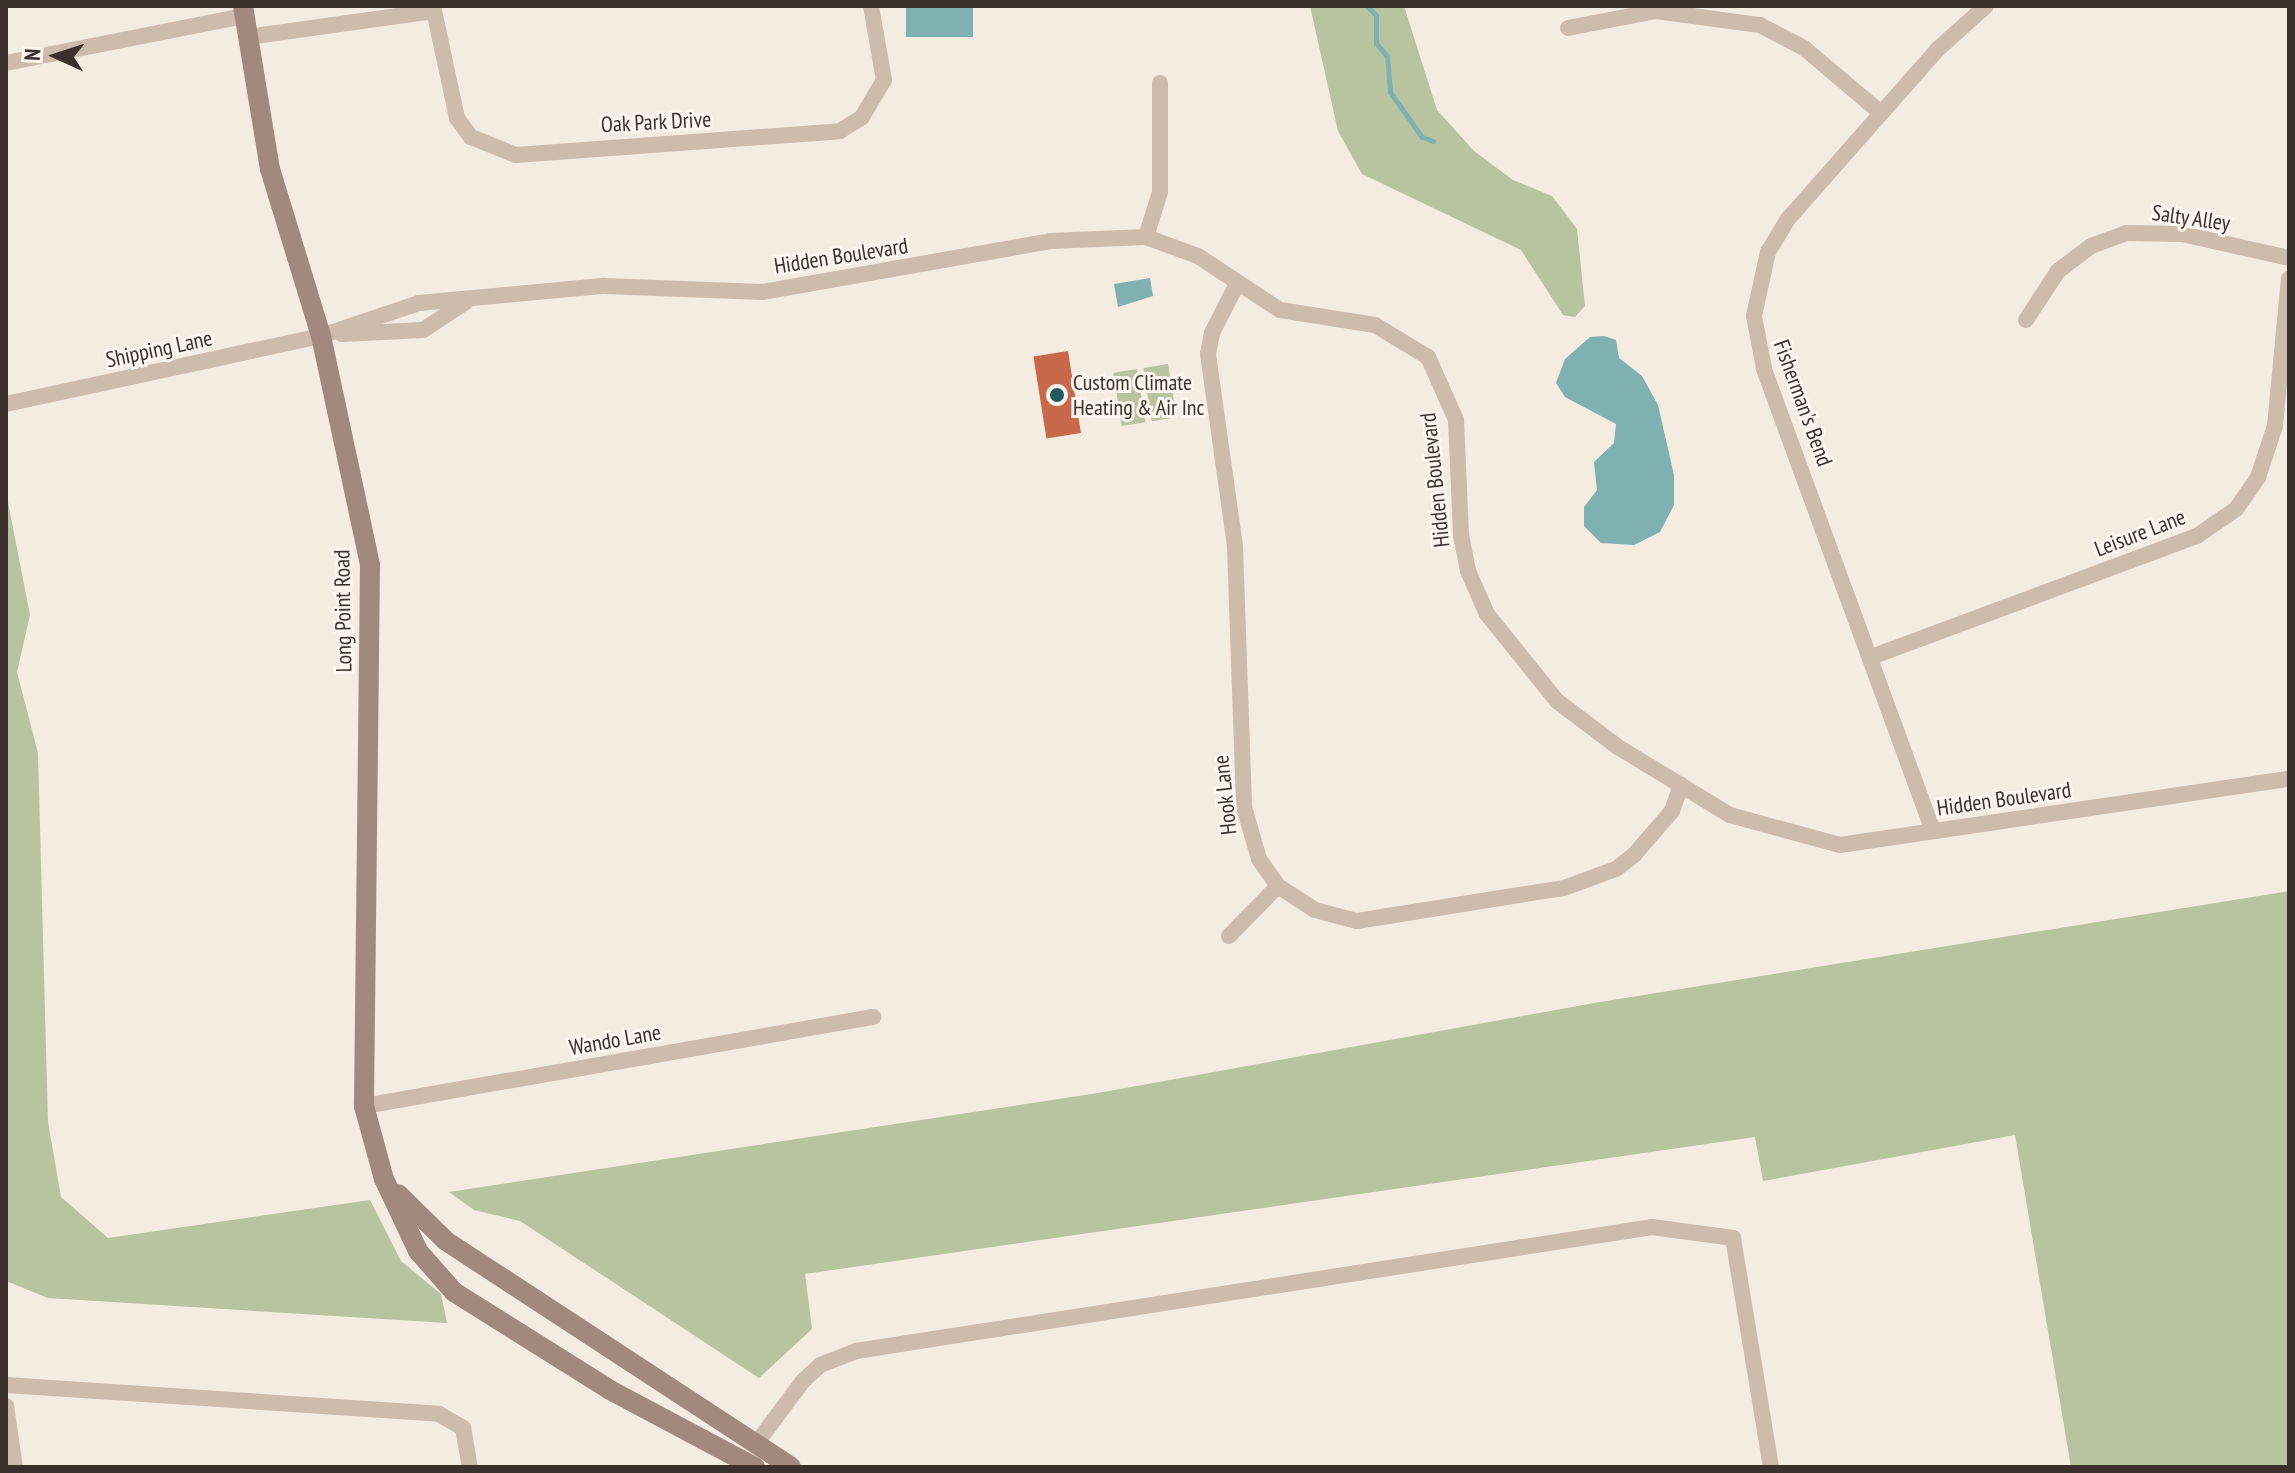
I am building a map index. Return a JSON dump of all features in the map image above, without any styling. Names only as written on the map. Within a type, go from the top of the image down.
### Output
[{"type":"main road","name":"Long Point Road","points":[[243,11],[270,169],[321,336],[370,565],[364,1106],[384,1179],[418,1251],[454,1292],[610,1390],[755,1467]]},
{"type":"main road","points":[[384,1179],[446,1241],[791,1467]]},
{"type":"street","name":"Oak Park Drive","points":[[433,9],[457,118],[471,137],[516,155],[840,131],[862,117],[884,80],[871,6]]},
{"type":"street","name":"Fisherman's Bend","points":[[1933,831],[1874,656],[1764,368],[1754,316],[1757,284],[1781,230],[1881,113],[1986,6]]},
{"type":"street","points":[[1568,28],[1656,8],[1760,25],[1804,48],[1881,113]]},
{"type":"street","points":[[248,37],[433,9]]},
{"type":"street","points":[[6,63],[243,11]]},
{"type":"street","points":[[1146,237],[1160,192],[1160,83]]},
{"type":"street","name":"Salty Alley","points":[[2026,320],[2058,271],[2091,246],[2126,233],[2182,234],[2289,258]]},
{"type":"street","name":"Hidden Boulevard","points":[[321,336],[419,303],[466,302],[604,286],[762,292],[1050,241],[1146,237],[1198,256],[1236,286],[1280,310],[1395,332],[1428,357],[1456,420],[1461,535],[1468,571],[1487,614],[1557,701],[1730,815],[1803,840],[1840,845],[2289,779]]},
{"type":"street","name":"Leisure Lane","points":[[1874,656],[2197,536],[2236,509],[2258,477],[2275,426],[2289,279]]},
{"type":"street","name":"Hook Lane","points":[[1236,286],[1208,354],[1235,547],[1244,807],[1259,859],[1278,886],[1315,910],[1357,921],[1564,888],[1606,874],[1634,855],[1672,811],[1681,785]]},
{"type":"street","name":"Hidden Boulevard","points":[[321,336],[423,330],[466,302]]},
{"type":"street","name":"Shipping Lane","points":[[6,404],[321,336]]},
{"type":"street","points":[[1229,936],[1278,886]]},
{"type":"street","name":"Wando Lane","points":[[364,1106],[873,1017]]},
{"type":"street","points":[[756,1444],[803,1381],[820,1365],[856,1351],[1652,1227],[1733,1238],[1771,1467]]},
{"type":"street","points":[[6,1385],[439,1414],[463,1428],[470,1467]]},
{"type":"street","points":[[6,1406],[15,1467]]},
{"type":"green space","points":[[1310,6],[1404,6],[1437,110],[1474,151],[1513,180],[1552,196],[1577,229],[1585,306],[1575,317],[1563,315],[1521,250],[1362,174],[1338,131]]},
{"type":"green space","points":[[1168,364],[1176,417],[1152,421],[1143,368]]},
{"type":"green space","points":[[1137,369],[1145,422],[1122,426],[1113,373]]},
{"type":"green space","points":[[6,492],[30,615],[17,672],[38,753],[48,1122],[61,1197],[108,1238],[370,1200],[401,1261],[441,1294],[447,1323],[48,1298],[6,1281]]},
{"type":"green space","points":[[2289,891],[2289,1467],[2071,1467],[2015,1135],[1763,1181],[1755,1137],[805,1274],[812,1329],[759,1378],[520,1221],[474,1210],[449,1192],[1098,1093],[1594,1003]]},
{"type":"water","points":[[906,6],[973,6],[973,37],[906,37]]},
{"type":"water","points":[[1150,278],[1153,296],[1118,307],[1114,284]]},
{"type":"water","points":[[1604,336],[1616,340],[1619,358],[1642,376],[1658,405],[1674,475],[1674,505],[1660,532],[1634,545],[1601,543],[1584,526],[1584,507],[1597,490],[1594,462],[1614,443],[1616,424],[1565,397],[1556,383],[1565,359],[1590,337]]},
{"type":"building","name":"Custom Climate Heating & Air Inc","points":[[1068,351],[1081,433],[1046,438],[1033,356]]},
{"type":"waterway","points":[[1367,6],[1376,15],[1376,43],[1387,56],[1390,92],[1422,137],[1433,141]]},
{"type":"place","name":"Custom Climate Heating & Air Inc","points":[[1057,395]]}]
